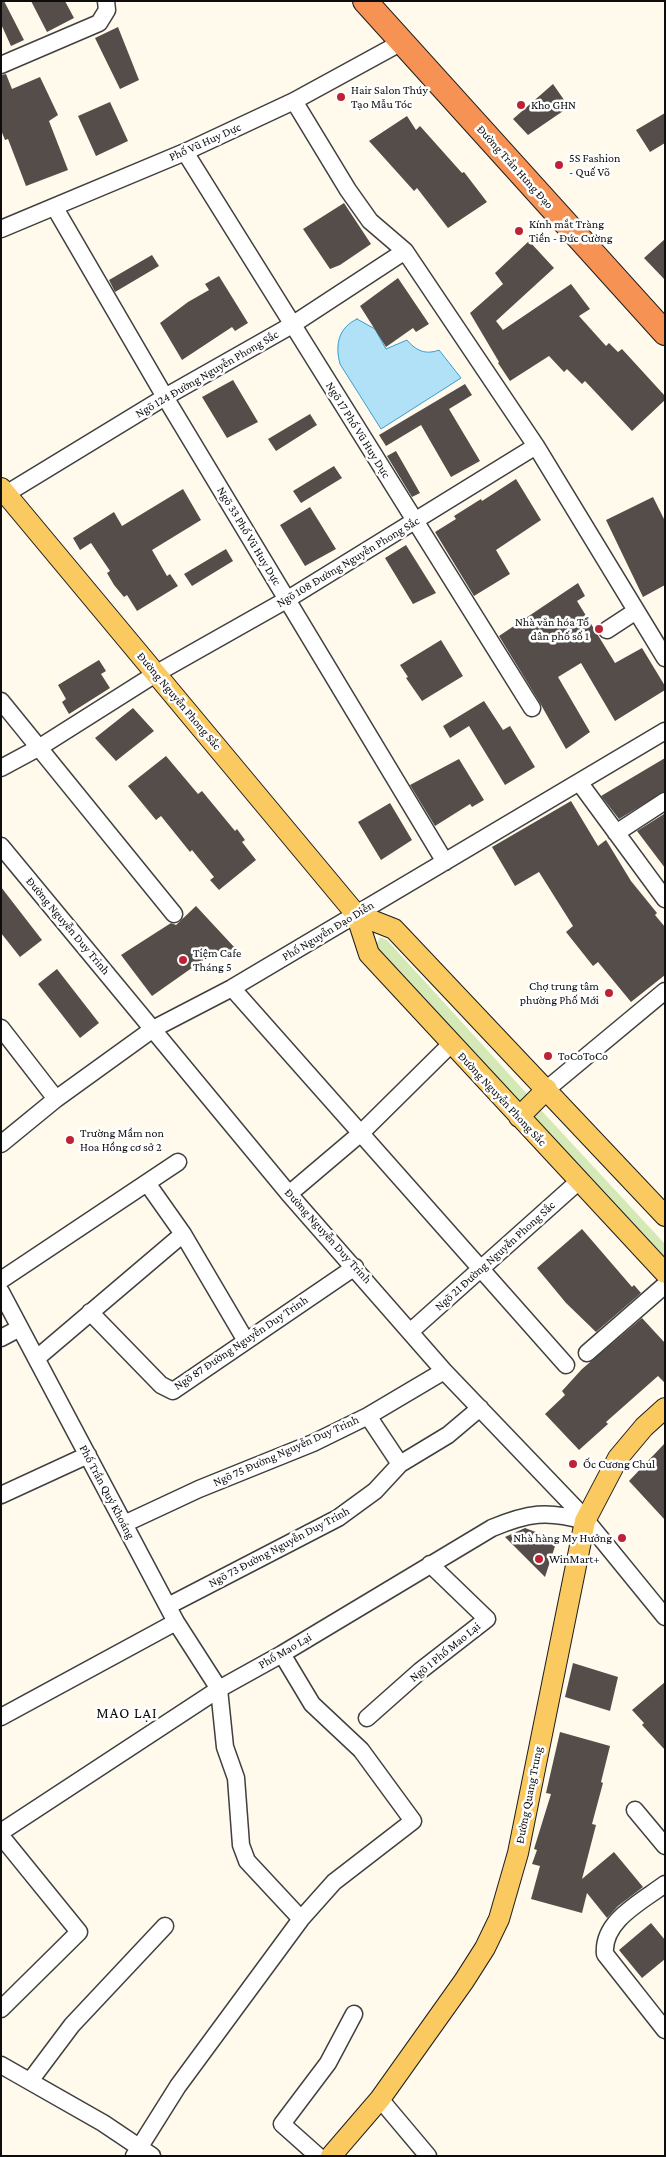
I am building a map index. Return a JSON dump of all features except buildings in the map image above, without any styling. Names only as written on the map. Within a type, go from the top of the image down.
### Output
[{"type":"highway","name":"Đường Trần Hưng Đạo","points":[[365,1],[665,333]]},
{"type":"main road","name":"Đường Nguyễn Phong Sắc","points":[[3,493],[157,673],[356,914],[369,954],[665,1273]]},
{"type":"main road","name":"Đường Nguyễn Phong Sắc","points":[[356,914],[394,930],[547,1089],[665,1216]]},
{"type":"main road","points":[[519,1117],[547,1089]]},
{"type":"main road","name":"Đường Quang Trung","points":[[331,2156],[380,2099],[464,1981],[485,1948],[499,1919],[518,1853],[585,1521],[618,1458],[644,1426],[665,1408]]},
{"type":"street","points":[[1,65],[99,23],[107,5]]},
{"type":"street","name":"Phố Vũ Huy Dực","points":[[1,229],[186,152],[294,101],[402,42]]},
{"type":"street","points":[[294,101],[348,190],[370,221],[406,251],[536,446],[665,658]]},
{"type":"street","name":"Ngõ 17 Phố Vũ Huy Dực","points":[[186,152],[532,708]]},
{"type":"street","name":"Ngõ 33 Phố Vũ Huy Dực","points":[[55,208],[165,397],[445,862]]},
{"type":"street","name":"Ngõ 124 Đường Nguyễn Phong Sắc","points":[[3,493],[292,324],[406,251]]},
{"type":"street","name":"Ngõ 108 Đường Nguyễn Phong Sắc","points":[[1,768],[40,747],[157,673],[288,599],[536,446]]},
{"type":"street","points":[[607,630],[636,611]]},
{"type":"street","points":[[1,701],[174,914]]},
{"type":"street","name":"Phố Nguyễn Đạo Diễn","points":[[1,1144],[56,1099],[153,1029],[232,988],[665,731]]},
{"type":"street","points":[[579,782],[665,899]]},
{"type":"street","points":[[616,832],[665,802]]},
{"type":"street","name":"Đường Nguyễn Duy Trinh","points":[[1,846],[289,1194],[355,1267],[444,1371],[581,1514],[665,1618]]},
{"type":"street","points":[[232,988],[566,1365]]},
{"type":"street","points":[[547,1089],[665,991]]},
{"type":"street","points":[[1,1028],[56,1099]]},
{"type":"street","points":[[289,1194],[360,1133],[451,1044]]},
{"type":"street","points":[[1,1280],[178,1162]]},
{"type":"street","name":"Ngõ 21 Đường Nguyễn Phong Sắc","points":[[411,1331],[579,1181]]},
{"type":"street","points":[[147,1183],[183,1234],[246,1341]]},
{"type":"street","points":[[37,1358],[183,1234]]},
{"type":"street","name":"Ngõ 87 Đường Nguyễn Duy Trinh","points":[[90,1312],[161,1385],[173,1391],[355,1267]]},
{"type":"street","points":[[587,1353],[665,1285]]},
{"type":"street","name":"Phố Trần Quý Khoáng","points":[[1,1292],[176,1622],[219,1689]]},
{"type":"street","points":[[1,1338],[20,1328]]},
{"type":"street","name":"Ngõ 75 Đường Nguyễn Duy Trinh","points":[[124,1524],[199,1489],[313,1442],[368,1416],[444,1371]]},
{"type":"street","name":"Ngõ 73 Đường Nguyễn Duy Trinh","points":[[168,1606],[338,1518],[375,1491],[400,1464],[448,1435],[480,1408]]},
{"type":"street","points":[[368,1416],[400,1464]]},
{"type":"street","points":[[1,1495],[88,1455]]},
{"type":"street","name":"Phố Mao Lại","points":[[1,1834],[219,1689],[282,1654],[492,1528],[519,1517],[544,1513],[563,1515],[585,1521]]},
{"type":"street","name":"Ngõ 1 Phố Mao Lại","points":[[367,1718],[420,1671],[487,1618],[430,1564]]},
{"type":"street","points":[[1,1717],[176,1622]]},
{"type":"street","points":[[1,2065],[30,2081],[143,2153],[178,2086],[301,1919],[334,1882],[413,1821],[361,1750],[312,1704],[282,1654]]},
{"type":"street","points":[[219,1689],[224,1747],[236,1778],[241,1845],[247,1861],[301,1919]]},
{"type":"street","points":[[635,1810],[665,1846]]},
{"type":"street","points":[[1,1834],[79,1932],[1,2009]]},
{"type":"street","points":[[665,1884],[612,1926],[604,1943],[605,1954],[665,2030]]},
{"type":"street","points":[[30,2081],[72,2025],[166,1926]]},
{"type":"street","points":[[318,2156],[282,2124],[328,2063],[354,2014]]},
{"type":"street","points":[[380,2099],[428,2156]]},
{"type":"green space","points":[[380,937],[387,940],[528,1095],[522,1105],[375,947]]},
{"type":"green space","points":[[540,1109],[665,1244],[665,1262],[531,1115]]},
{"type":"water","points":[[357,319],[375,329],[386,349],[407,340],[414,347],[422,351],[439,350],[461,378],[381,429],[340,364],[339,338],[346,327]]},
{"type":"place","name":"Hair Salon Thúy Tạo Mẫu Tóc","points":[[341,97]]},
{"type":"place","name":"Kho GHN","points":[[521,105]]},
{"type":"place","name":"5S Fashion - Quế Võ","points":[[559,165]]},
{"type":"place","name":"Kính mắt Tràng Tiền - Đức Cường","points":[[519,231]]},
{"type":"place","name":"Nhà văn hóa Tổ dân phố số 1","points":[[599,629]]},
{"type":"place","name":"Tiệm Cafe Tháng 5","points":[[183,960]]},
{"type":"place","name":"Chợ trung tâm phường Phố Mới","points":[[609,993]]},
{"type":"place","name":"ToCoToCo","points":[[548,1056]]},
{"type":"place","name":"Trường Mầm non Hoa Hồng cơ sở 2","points":[[70,1140]]},
{"type":"place","name":"Ốc Cương Chul","points":[[573,1464]]},
{"type":"place","name":"Nhà hàng My Hưởng","points":[[622,1538]]},
{"type":"place","name":"WinMart+","points":[[539,1559]]},
{"type":"district","name":"MAO LẠI","points":[[127,1713]]}]
